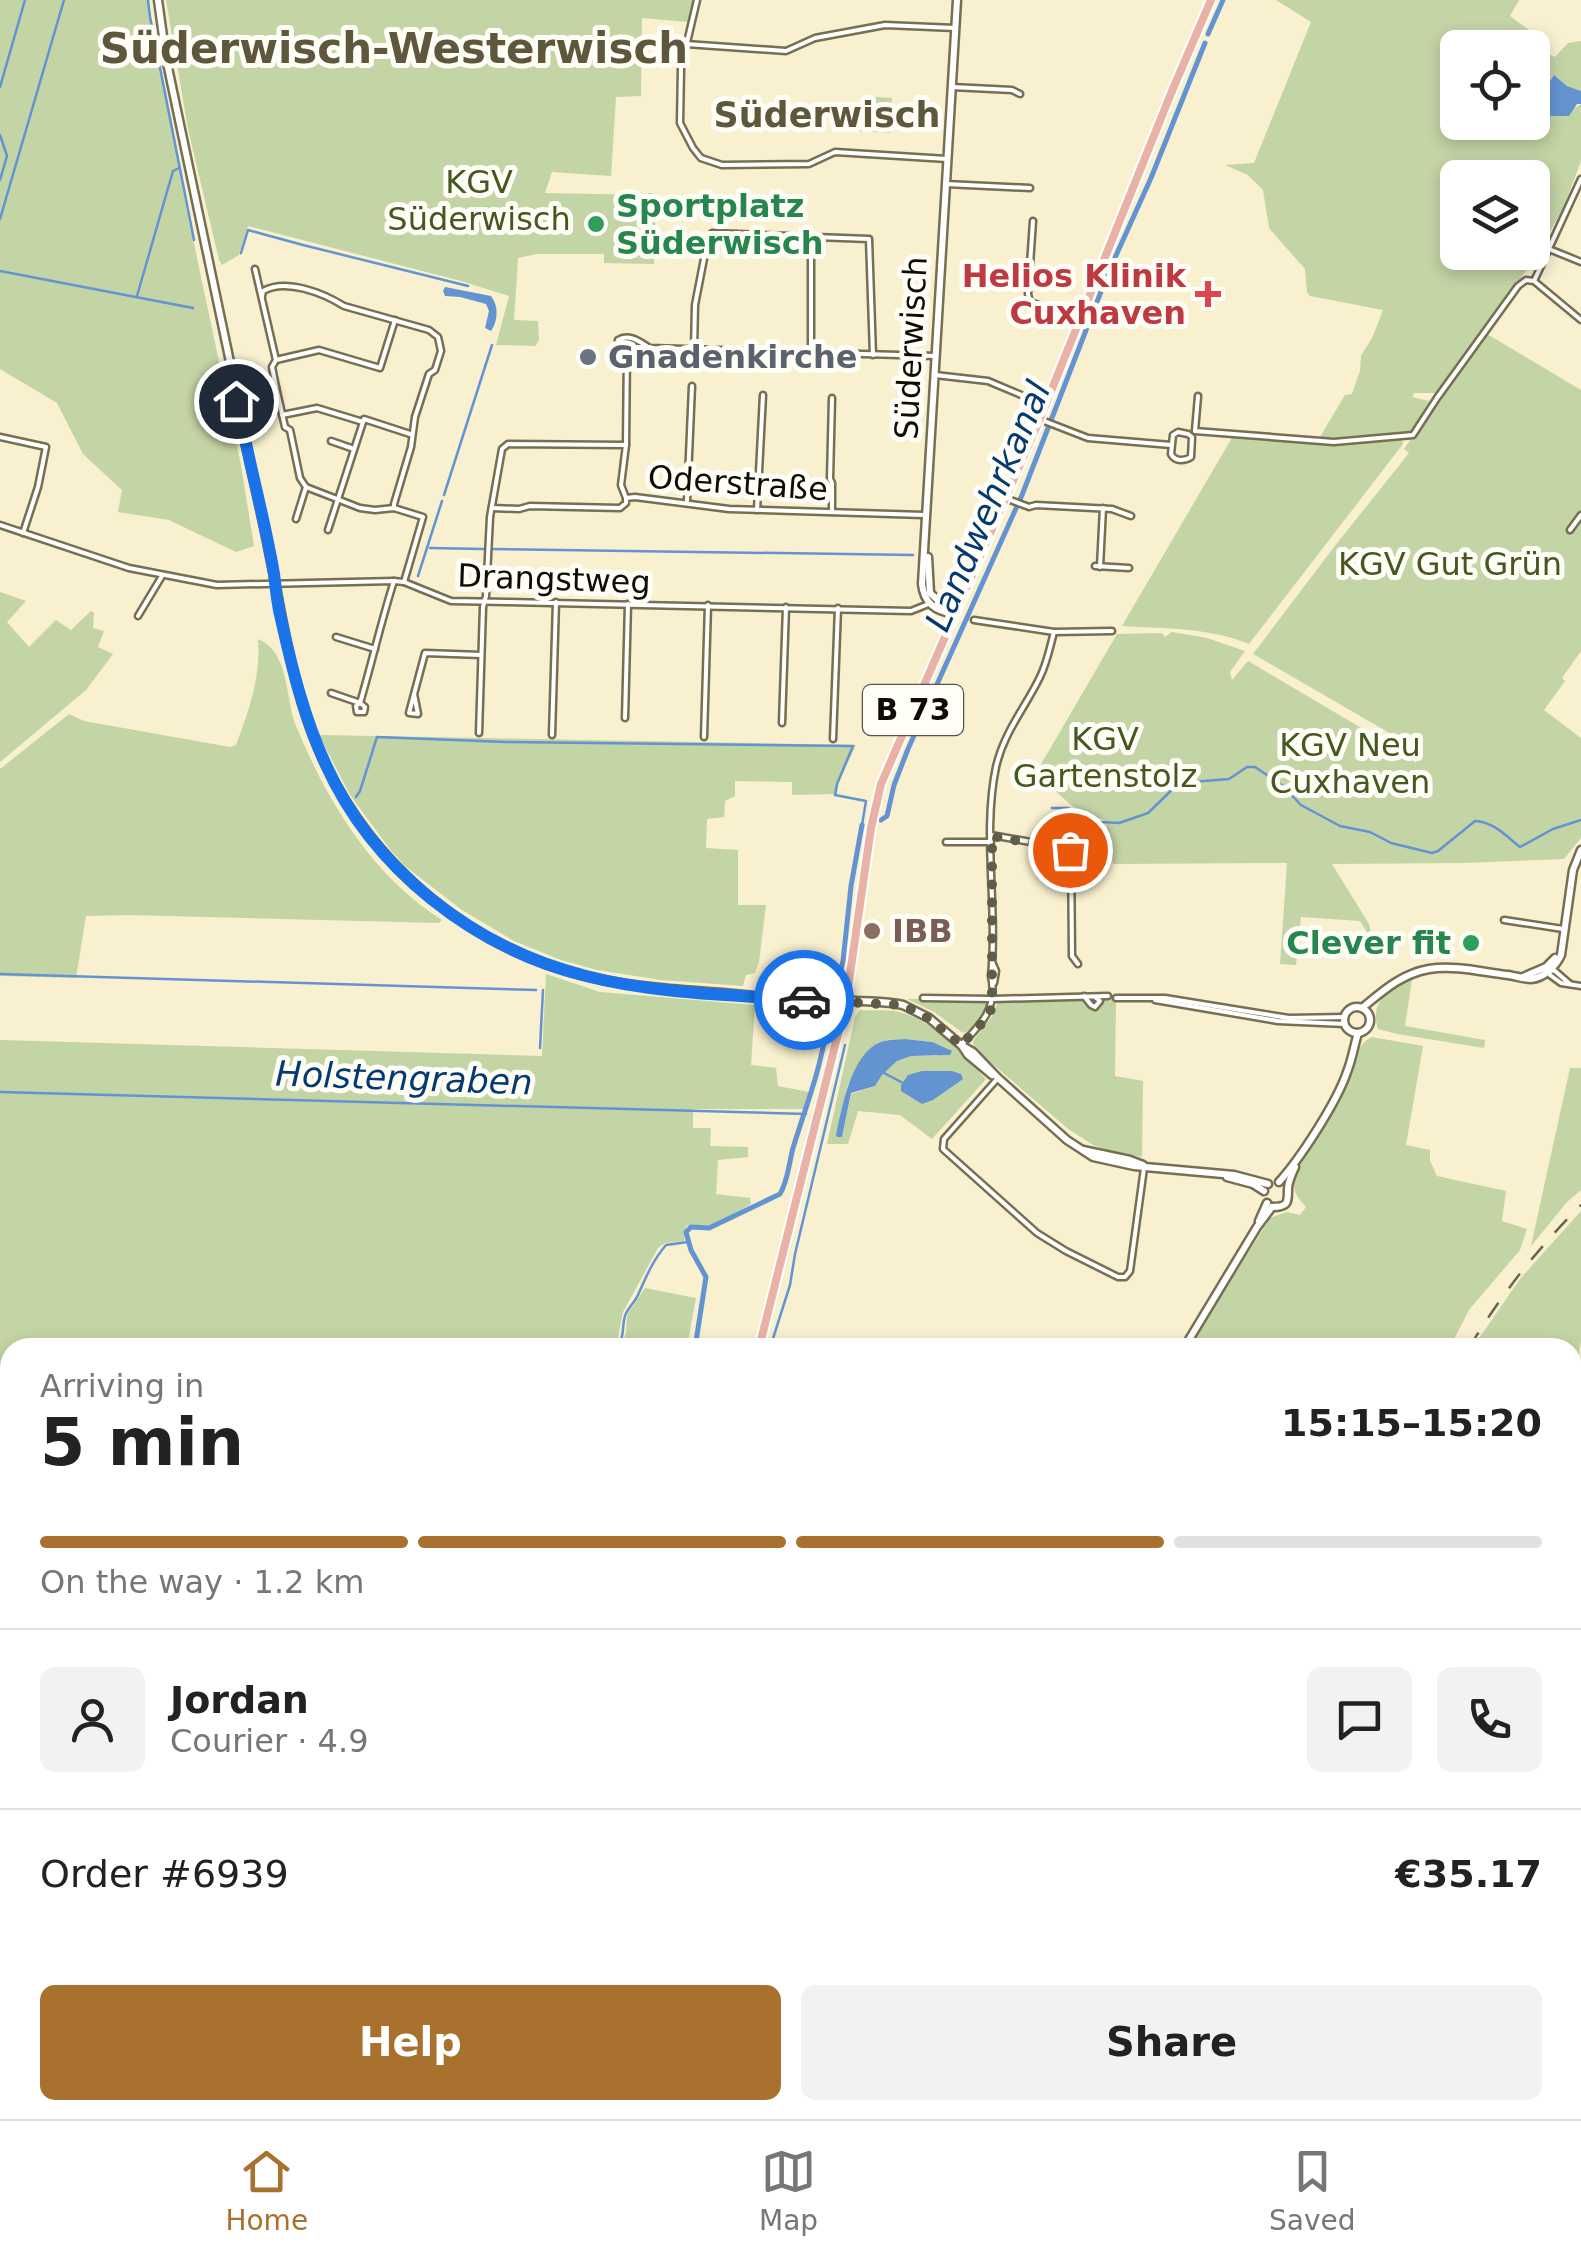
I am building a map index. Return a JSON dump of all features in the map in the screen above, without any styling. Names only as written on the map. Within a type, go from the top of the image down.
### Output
[{"type":"main road","name":"B 73","points":[[762,1338],[846,1002],[875,806],[892,755],[1046,422],[1045,405],[1208,1]]},
{"type":"main road","name":"B 73","points":[[830,1068],[832,1013]]},
{"type":"street","points":[[158,0],[166,58],[235,396],[303,704],[313,735],[353,814],[409,880],[448,912],[513,951],[583,976],[689,991],[903,1005],[928,1018],[972,1052],[1067,1140],[1083,1150],[1144,1165],[1243,1176],[1266,1187],[1279,1182],[1297,1160],[1337,1094],[1358,1033]]},
{"type":"street","points":[[697,0],[679,87],[680,123],[701,158],[722,165],[808,164],[835,152],[947,160]]},
{"type":"street","name":"Süderwisch","points":[[932,602],[926,599],[922,584],[957,0]]},
{"type":"street","points":[[686,44],[786,50],[815,38],[885,24],[956,28]]},
{"type":"street","points":[[952,87],[1012,90],[1020,94]]},
{"type":"street","points":[[1550,247],[1581,179]]},
{"type":"street","points":[[946,184],[1030,188]]},
{"type":"street","points":[[1032,221],[1030,302],[1080,319]]},
{"type":"street","points":[[694,350],[696,305],[712,232],[869,239],[873,355]]},
{"type":"street","points":[[811,237],[811,353]]},
{"type":"street","points":[[1550,249],[1581,262]]},
{"type":"street","points":[[255,268],[276,360],[272,367],[276,387],[300,478],[306,487],[360,508],[394,508],[424,516],[404,582]]},
{"type":"street","points":[[1534,281],[1539,270]]},
{"type":"street","points":[[1198,396],[1193,433],[1192,453],[1188,459],[1180,460],[1172,457],[1174,433],[1193,433],[1254,435],[1334,442],[1413,435],[1526,280],[1534,281],[1581,320]]},
{"type":"street","points":[[262,296],[266,289],[286,284],[344,306],[429,330],[438,337],[441,351],[435,370],[429,374],[394,508]]},
{"type":"street","points":[[377,380],[394,320]]},
{"type":"street","points":[[650,348],[632,338],[618,340],[618,347],[627,349],[936,356]]},
{"type":"street","points":[[626,498],[621,485],[626,446],[627,349]]},
{"type":"street","points":[[276,360],[319,350],[380,368]]},
{"type":"street","points":[[935,375],[988,381],[1045,405]]},
{"type":"street","points":[[686,503],[692,386]]},
{"type":"street","points":[[235,396],[276,387]]},
{"type":"street","points":[[757,510],[762,395]]},
{"type":"street","points":[[832,398],[832,512]]},
{"type":"street","points":[[282,415],[316,408],[363,422]]},
{"type":"street","points":[[328,530],[364,419],[412,434]]},
{"type":"street","points":[[1046,422],[1088,438],[1171,445]]},
{"type":"street","points":[[0,438],[46,447],[23,533]]},
{"type":"street","points":[[331,442],[354,449]]},
{"type":"street","points":[[479,733],[482,607],[502,449],[508,444],[626,446]]},
{"type":"street","points":[[296,519],[306,487]]},
{"type":"street","name":"Oderstraße","points":[[492,508],[620,508],[626,498],[645,497],[719,508],[927,515]]},
{"type":"street","points":[[1010,500],[1029,507],[1112,509],[1130,516]]},
{"type":"street","points":[[1102,508],[1098,566],[1130,568]]},
{"type":"street","points":[[1570,530],[1581,515]]},
{"type":"street","name":"Drangstweg","points":[[0,525],[130,568],[218,586],[394,581],[444,599],[485,602],[911,611],[932,602]]},
{"type":"street","points":[[138,616],[162,576]]},
{"type":"street","points":[[331,692],[360,703],[394,581]]},
{"type":"street","points":[[552,735],[556,602]]},
{"type":"street","points":[[932,602],[942,612],[954,614]]},
{"type":"street","points":[[625,718],[628,604]]},
{"type":"street","points":[[704,737],[708,605]]},
{"type":"street","points":[[782,723],[786,607]]},
{"type":"street","points":[[834,739],[838,608]]},
{"type":"street","points":[[974,620],[1054,632],[1112,631]]},
{"type":"street","points":[[961,1045],[987,1018],[996,979],[992,964],[993,785],[1003,742],[1039,679],[1054,632]]},
{"type":"street","points":[[336,637],[375,649]]},
{"type":"street","points":[[414,694],[424,654],[481,655]]},
{"type":"street","points":[[946,842],[992,839],[1070,850],[1072,956],[1078,964]]},
{"type":"street","points":[[1365,1011],[1392,984],[1416,972],[1442,968],[1522,977],[1548,968],[1561,956],[1574,864],[1581,850]]},
{"type":"street","points":[[1504,920],[1564,929]]},
{"type":"street","points":[[1548,968],[1571,984],[1581,986]]},
{"type":"street","points":[[1084,996],[1090,1005],[1098,1006],[1100,1001],[1094,996]]},
{"type":"street","points":[[923,998],[1108,996]]},
{"type":"street","points":[[1116,998],[1194,1002],[1346,1024],[1358,1033]]},
{"type":"street","points":[[806,1000],[832,1013]]},
{"type":"street","points":[[1351,1060],[1346,1024],[1354,1008],[1365,1011]]},
{"type":"street","points":[[1358,1033],[1370,1025],[1365,1011]]},
{"type":"street","points":[[998,1078],[944,1138],[942,1149],[1041,1236],[1119,1278],[1127,1276],[1130,1270],[1144,1165]]},
{"type":"street","points":[[1269,1205],[1279,1207],[1287,1202],[1297,1160]]},
{"type":"street","points":[[1279,1182],[1288,1188]]},
{"type":"street","points":[[1190,1338],[1258,1227],[1269,1205],[1266,1187]]},
{"type":"green space","points":[[0,0],[148,0],[254,546],[236,552],[169,520],[118,512],[122,490],[83,454],[57,403],[0,369]]},
{"type":"green space","name":"KGV Süderwisch","points":[[166,0],[693,0],[688,22],[642,18],[641,96],[616,97],[611,176],[552,172],[545,193],[656,194],[654,264],[604,263],[604,254],[537,254],[518,258],[514,320],[538,321],[539,340],[535,346],[496,345],[509,296],[461,281],[248,226],[239,255],[222,265],[188,129]]},
{"type":"green space","points":[[1276,0],[1519,0],[1510,16],[1529,30],[1440,30],[1440,140],[1550,140],[1551,116],[1562,116],[1581,104],[1581,161],[1550,231],[1550,160],[1440,160],[1440,270],[1527,270],[1482,331],[1581,390],[1581,651],[1544,710],[1581,738],[1581,838],[1564,859],[1332,864],[1369,924],[1372,940],[1360,921],[1301,917],[1296,965],[1280,964],[1287,863],[1113,864],[1106,821],[1072,806],[1050,786],[1033,778],[1117,634],[1162,633],[1165,637],[1172,632],[1207,638],[1245,651],[1230,672],[1232,680],[1248,661],[1416,763],[1417,749],[1253,654],[1409,453],[1404,449],[1442,393],[1414,393],[1412,397],[1429,401],[1412,431],[1320,437],[1345,395],[1352,394],[1361,356],[1383,310],[1310,296],[1305,269],[1269,228],[1263,190],[1248,175],[1225,165],[1254,163],[1311,22]]},
{"type":"green space","points":[[1581,41],[1581,91],[1554,75],[1550,81],[1550,55],[1555,57],[1568,43]]},
{"type":"green space","points":[[861,96],[892,98],[890,133],[859,131]]},
{"type":"green space","points":[[1233,436],[1335,445],[1402,440],[1403,444],[1249,644],[1202,632],[1122,626]]},
{"type":"green space","points":[[0,592],[26,601],[7,622],[29,647],[56,620],[71,630],[91,611],[93,628],[104,631],[98,647],[113,654],[86,690],[0,762]]},
{"type":"green space","points":[[258,639],[276,654],[296,726],[322,782],[354,835],[394,882],[442,920],[439,923],[86,916],[76,978],[0,976],[0,769],[69,714],[84,721],[236,745],[256,680]]},
{"type":"green space","points":[[319,735],[856,745],[837,794],[792,795],[792,782],[735,781],[735,796],[725,801],[724,817],[707,819],[706,848],[738,850],[738,905],[766,905],[759,962],[755,973],[746,975],[743,986],[597,970],[514,941],[462,910],[405,866],[350,795]]},
{"type":"green space","points":[[546,974],[600,992],[755,1005],[751,1065],[776,1068],[778,1086],[809,1092],[805,1109],[693,1109],[693,1128],[711,1128],[710,1146],[748,1147],[748,1157],[718,1160],[716,1194],[750,1198],[751,1204],[714,1223],[686,1226],[684,1241],[665,1243],[658,1248],[623,1312],[618,1338],[0,1338],[0,1040],[542,1056]]},
{"type":"green space","points":[[1412,979],[1405,1026],[1485,1040],[1484,1048],[1378,1029],[1376,1011],[1383,998]]},
{"type":"green space","points":[[1101,997],[1113,997],[1116,1001],[1115,1076],[1143,1081],[1142,1157],[1093,1145],[1067,1128],[974,1048],[973,1041],[993,1015],[998,1001],[1081,999],[1090,1008],[1101,1008]]},
{"type":"green space","points":[[907,999],[988,1004],[978,1022],[963,1033]]},
{"type":"green space","points":[[860,1010],[912,1016],[947,1039],[986,1079],[932,1139],[900,1115],[858,1111],[848,1144],[827,1144],[855,1017]],"holes":[[[886,1040],[932,1042],[938,1056],[911,1056],[897,1061],[875,1086],[851,1094],[842,1137],[837,1137],[848,1085]]]},
{"type":"green space","points":[[1372,1037],[1423,1046],[1406,1145],[1430,1150],[1437,1176],[1506,1191],[1502,1221],[1527,1229],[1520,1250],[1469,1310],[1455,1338],[1195,1338],[1270,1218],[1287,1212],[1300,1215],[1306,1207],[1294,1188],[1297,1171],[1345,1091],[1354,1060]]},
{"type":"green space","points":[[1570,1068],[1581,1068],[1581,1190],[1531,1246]]},
{"type":"green space","points":[[1581,1211],[1581,1338],[1479,1338],[1520,1279]]},
{"type":"green space","points":[[645,1288],[696,1298],[689,1338],[624,1338],[627,1315]]},
{"type":"water","points":[[1554,75],[1581,91],[1581,104],[1569,116],[1550,117],[1550,81]]},
{"type":"water","points":[[445,287],[491,296],[497,314],[491,331],[485,328],[489,311],[486,304],[445,296]]},
{"type":"water","points":[[881,1042],[932,1042],[952,1051],[950,1055],[911,1056],[897,1061],[875,1086],[851,1093],[842,1137],[837,1137],[845,1097],[862,1057]]},
{"type":"water","points":[[952,1071],[963,1079],[922,1104],[901,1091],[901,1085],[908,1075]]},
{"type":"waterway","points":[[0,87],[25,0]]},
{"type":"waterway","points":[[0,219],[64,0]]},
{"type":"waterway","points":[[148,0],[194,240]]},
{"type":"waterway","name":"Landwehrkanal","points":[[1208,34],[1223,0]]},
{"type":"waterway","name":"Landwehrkanal","points":[[881,820],[887,816],[908,749],[1022,495],[1109,271],[1205,43]]},
{"type":"waterway","points":[[0,135],[7,156],[0,180]]},
{"type":"waterway","points":[[137,296],[173,171],[179,168]]},
{"type":"waterway","points":[[241,253],[248,230],[468,286]]},
{"type":"waterway","points":[[0,271],[193,308]]},
{"type":"waterway","points":[[444,495],[492,345]]},
{"type":"waterway","points":[[418,576],[442,501]]},
{"type":"waterway","points":[[430,548],[483,549]]},
{"type":"waterway","points":[[492,549],[913,555]]},
{"type":"waterway","points":[[356,797],[377,737],[853,746],[835,795],[866,801],[862,825]]},
{"type":"waterway","points":[[1052,808],[1067,808],[1101,822],[1119,823],[1148,813],[1179,783],[1229,779],[1247,767],[1255,767],[1283,786],[1301,805],[1340,826],[1432,853],[1475,821],[1494,827],[1520,847],[1553,829],[1581,820]]},
{"type":"waterway","name":"Landwehrkanal","points":[[836,989],[862,825]]},
{"type":"waterway","points":[[0,974],[536,990]]},
{"type":"waterway","points":[[540,1048],[543,990]]},
{"type":"waterway","name":"Landwehrkanal","points":[[697,1338],[706,1277],[686,1232],[691,1227],[709,1228],[780,1194],[820,1061],[826,1031],[818,1025],[823,1014]]},
{"type":"waterway","points":[[773,1338],[790,1285],[845,1045]]},
{"type":"waterway","points":[[884,1073],[903,1083]]},
{"type":"waterway","name":"Holstengraben","points":[[0,1092],[806,1114]]},
{"type":"waterway","points":[[621,1338],[626,1313],[657,1257],[666,1245],[688,1242]]},
{"type":"railway","points":[[1476,1338],[1520,1273],[1581,1205]]},
{"type":"way so far","points":[[804,1000],[903,1005],[918,1011],[961,1045],[987,1018],[992,1007],[992,836],[1070,850]]},
{"type":"place","name":"Sportplatz Süderwisch","points":[[596,224]]},
{"type":"place","name":"Helios Klinik Cuxhaven","points":[[1208,294]]},
{"type":"place","name":"Gnadenkirche","points":[[588,357]]},
{"type":"place","name":"IBB","points":[[872,931]]},
{"type":"place","name":"Clever fit","points":[[1471,943]]},
{"type":"district","name":"Süderwisch-Westerwisch","points":[[394,48]]},
{"type":"district","name":"Süderwisch","points":[[827,115]]},
{"type":"route","points":[[236,401],[236,397],[280,617],[313,735],[353,814],[409,880],[480,933],[556,968],[641,986],[804,1000]]},
{"type":"park label","name":"KGV Gut Grün","points":[[1450,564]]},
{"type":"park label","name":"KGV Gartenstolz","points":[[1105,758]]},
{"type":"park label","name":"KGV Neu Cuxhaven","points":[[1350,764]]}]
